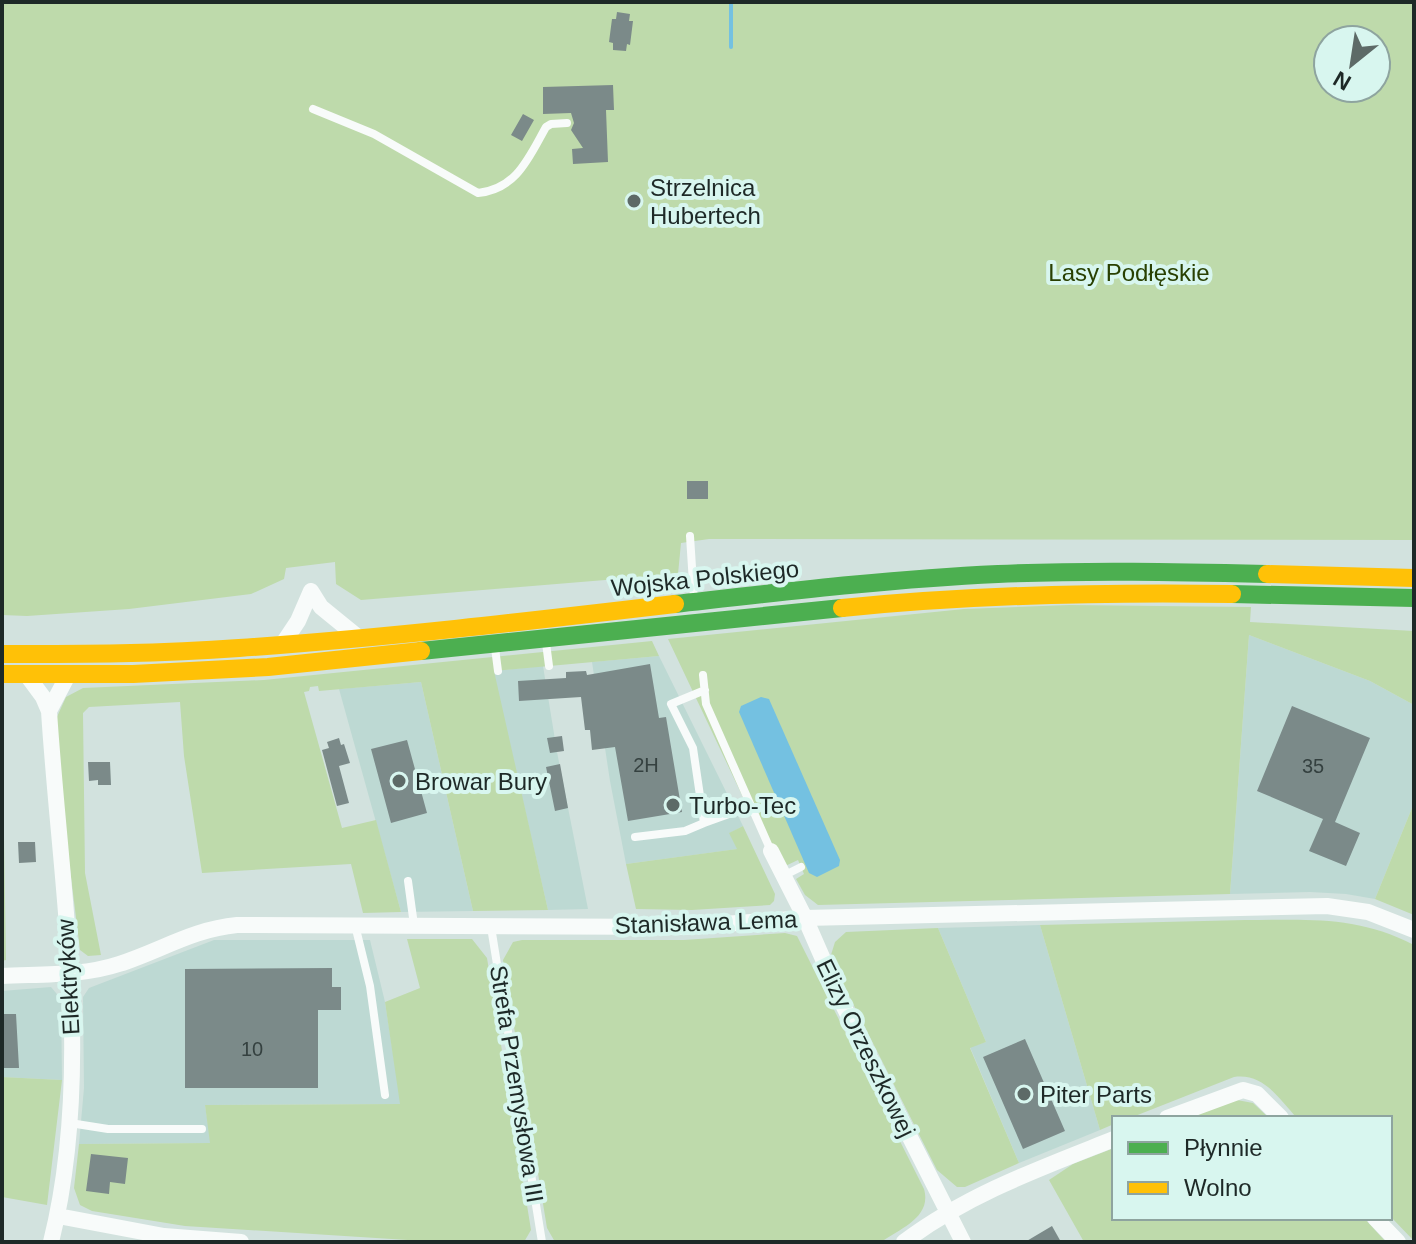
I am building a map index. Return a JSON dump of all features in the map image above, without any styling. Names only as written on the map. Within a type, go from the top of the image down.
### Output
[{"type":"main road","name":"Wojska Polskiego","points":[[2,654],[136,654],[282,645],[904,581],[1030,573],[1109,571],[1414,578]]},
{"type":"main road","name":"Wojska Polskiego","points":[[2,674],[68,675],[268,667],[1004,594],[1112,592],[1414,598]]},
{"type":"street","points":[[282,645],[303,611],[311,591],[321,607],[359,638]]},
{"type":"street","name":"Elektryków","points":[[26,674],[49,711],[69,972],[70,1123],[58,1216],[51,1242]]},
{"type":"street","points":[[49,711],[68,675]]},
{"type":"street","name":"Elizy Orzeszkowej","points":[[771,851],[805,918],[834,986],[963,1242]]},
{"type":"street","name":"Stanisława Lema","points":[[2,976],[117,965],[179,946],[209,929],[237,925],[683,927],[805,918],[1327,906],[1368,912],[1414,930]]},
{"type":"street","points":[[1172,1116],[1237,1090],[1257,1094],[1279,1116]]},
{"type":"street","points":[[904,1242],[947,1212],[978,1196],[1112,1140]]},
{"type":"street","points":[[58,1216],[143,1233],[241,1242]]},
{"type":"street","points":[[1377,1220],[1398,1242]]},
{"type":"lane","points":[[313,109],[374,134],[478,193],[491,192],[514,178],[529,161],[546,127],[567,123]]},
{"type":"lane","points":[[690,536],[694,603]]},
{"type":"lane","points":[[546,639],[549,666]]},
{"type":"lane","points":[[494,644],[498,671]]},
{"type":"lane","name":"Elizy Orzeszkowej","points":[[703,675],[706,704],[771,851]]},
{"type":"lane","points":[[704,823],[693,748],[671,704],[705,690]]},
{"type":"lane","points":[[635,837],[685,831],[751,806]]},
{"type":"lane","points":[[783,876],[801,867]]},
{"type":"lane","points":[[408,881],[414,925]]},
{"type":"lane","points":[[355,925],[370,986],[385,1095]]},
{"type":"lane","name":"Strefa Przemysłowa III","points":[[491,926],[542,1242]]},
{"type":"lane","points":[[70,1123],[92,1124],[108,1129],[202,1129]]},
{"type":"shaded area","points":[[1249,635],[1370,681],[1414,705],[1414,803],[1375,899],[1310,892],[1230,894]]},
{"type":"shaded area","name":"Turbo-Tec","points":[[659,656],[743,826],[730,833],[738,849],[626,864],[592,662]]},
{"type":"shaded area","points":[[543,666],[588,909],[548,910],[493,671]]},
{"type":"shaded area","points":[[421,682],[473,911],[401,912],[339,689]]},
{"type":"shaded area","points":[[1040,925],[1100,1130],[1019,1163],[970,1047],[986,1042],[938,928]]},
{"type":"shaded area","points":[[214,940],[370,940],[385,1002],[401,1104],[205,1105],[211,1143],[79,1144],[84,1088],[83,997],[89,988]]},
{"type":"shaded area","points":[[51,987],[61,999],[62,1080],[2,1077],[2,991]]},
{"type":"green space","name":"Lasy Podłęskie","points":[[2,2],[1414,2],[1414,540],[709,539],[681,543],[678,574],[361,600],[336,584],[335,562],[286,568],[284,579],[251,594],[129,609],[2,615]]},
{"type":"green space","points":[[1069,605],[1251,607],[1250,622],[1414,631],[1414,705],[1370,681],[1249,635],[1230,894],[818,905],[805,895],[796,879],[804,874],[798,860],[781,868],[749,810],[668,639],[964,609]]},
{"type":"green space","points":[[652,641],[659,656],[494,671],[548,910],[473,911],[421,682],[319,691],[318,686],[304,692],[342,828],[376,820],[401,912],[363,913],[351,864],[202,873],[184,756],[180,702],[89,707],[83,713],[85,873],[101,955],[88,956],[80,950],[61,796],[56,719],[66,697],[83,688],[264,680]]},
{"type":"green space","points":[[2,712],[6,960],[2,961]]},
{"type":"green space","points":[[1414,803],[1414,915],[1375,899]]},
{"type":"green space","points":[[743,826],[775,894],[770,905],[692,910],[636,909],[626,864],[737,849],[729,833]]},
{"type":"green space","points":[[1331,921],[1372,928],[1414,945],[1414,1241],[1392,1218],[1392,1116],[1295,1116],[1262,1083],[1234,1077],[1135,1116],[1112,1116],[1112,1125],[1100,1130],[1040,925]]},
{"type":"green space","points":[[938,928],[986,1042],[970,1048],[1019,1163],[965,1187],[957,1187],[937,1170],[830,958],[835,942],[846,932]]},
{"type":"green space","points":[[785,933],[797,936],[924,1189],[925,1199],[919,1214],[881,1242],[555,1242],[547,1228],[503,960],[513,942],[684,940]]},
{"type":"green space","points":[[407,939],[472,939],[487,958],[531,1230],[524,1242],[439,1242],[185,1226],[92,1211],[80,1205],[74,1188],[79,1144],[210,1143],[205,1105],[400,1104],[385,1002],[420,988]]},
{"type":"green space","points":[[2,1077],[62,1080],[47,1205],[2,1197]]},
{"type":"green space","points":[[1237,1100],[1253,1103],[1267,1116],[1193,1116]]},
{"type":"green space","points":[[1112,1149],[1112,1220],[1366,1220],[1386,1242],[1084,1242],[1049,1180],[1073,1164]]},
{"type":"water","points":[[761,697],[769,699],[840,860],[839,866],[817,877],[809,873],[739,712],[741,706]]},
{"type":"building","points":[[617,12],[630,14],[629,21],[633,21],[630,45],[627,44],[626,51],[613,50],[613,43],[609,42],[612,19],[616,19]]},
{"type":"building","points":[[613,85],[614,110],[606,110],[608,162],[573,164],[572,149],[583,148],[571,130],[574,123],[571,113],[543,114],[543,87]]},
{"type":"building","points":[[523,114],[534,120],[522,141],[511,135]]},
{"type":"building","points":[[687,481],[708,481],[708,499],[687,499]]},
{"type":"building","points":[[650,664],[659,718],[666,717],[682,812],[628,821],[615,747],[592,750],[590,730],[585,730],[581,697],[519,701],[518,681],[566,678],[566,672],[586,671],[587,675]]},
{"type":"building","points":[[1292,706],[1370,738],[1335,822],[1360,833],[1346,866],[1309,851],[1323,819],[1257,791]]},
{"type":"building","points":[[562,736],[564,751],[550,753],[547,738]]},
{"type":"building","points":[[339,738],[350,763],[339,766],[349,803],[337,806],[322,750],[329,748],[327,742]]},
{"type":"building","name":"Browar Bury","points":[[407,740],[427,813],[391,823],[371,749]]},
{"type":"building","points":[[88,762],[110,762],[111,785],[98,785],[98,780],[89,781]]},
{"type":"building","points":[[560,764],[568,808],[555,811],[546,767]]},
{"type":"building","points":[[18,842],[35,842],[36,862],[19,863]]},
{"type":"building","points":[[332,968],[332,987],[341,987],[341,1010],[318,1010],[318,1088],[185,1088],[185,969]]},
{"type":"building","points":[[2,1014],[16,1014],[19,1068],[2,1068]]},
{"type":"building","name":"Piter Parts","points":[[1025,1039],[1065,1131],[1023,1149],[983,1057]]},
{"type":"building","points":[[91,1154],[128,1158],[125,1184],[110,1182],[109,1194],[86,1191]]},
{"type":"building","points":[[1052,1226],[1061,1242],[1025,1242]]},
{"type":"waterway","points":[[731,2],[731,47]]},
{"type":"traffic: fast","points":[[675,604],[958,576],[1099,572],[1267,574]]},
{"type":"traffic: fast","points":[[1232,594],[1414,598]]},
{"type":"traffic: fast","points":[[421,651],[842,608]]},
{"type":"traffic: slow","points":[[1267,574],[1414,578]]},
{"type":"traffic: slow","points":[[842,608],[1036,595],[1232,594]]},
{"type":"traffic: slow","points":[[2,654],[150,653],[239,648],[403,634],[675,604]]},
{"type":"traffic: slow","points":[[2,674],[133,674],[268,667],[421,651]]},
{"type":"place","name":"Strzelnica Hubertech","points":[[634,201]]},
{"type":"place","name":"Browar Bury","points":[[399,781]]},
{"type":"place","name":"Turbo-Tec","points":[[673,805]]},
{"type":"place","name":"Piter Parts","points":[[1024,1094]]}]
